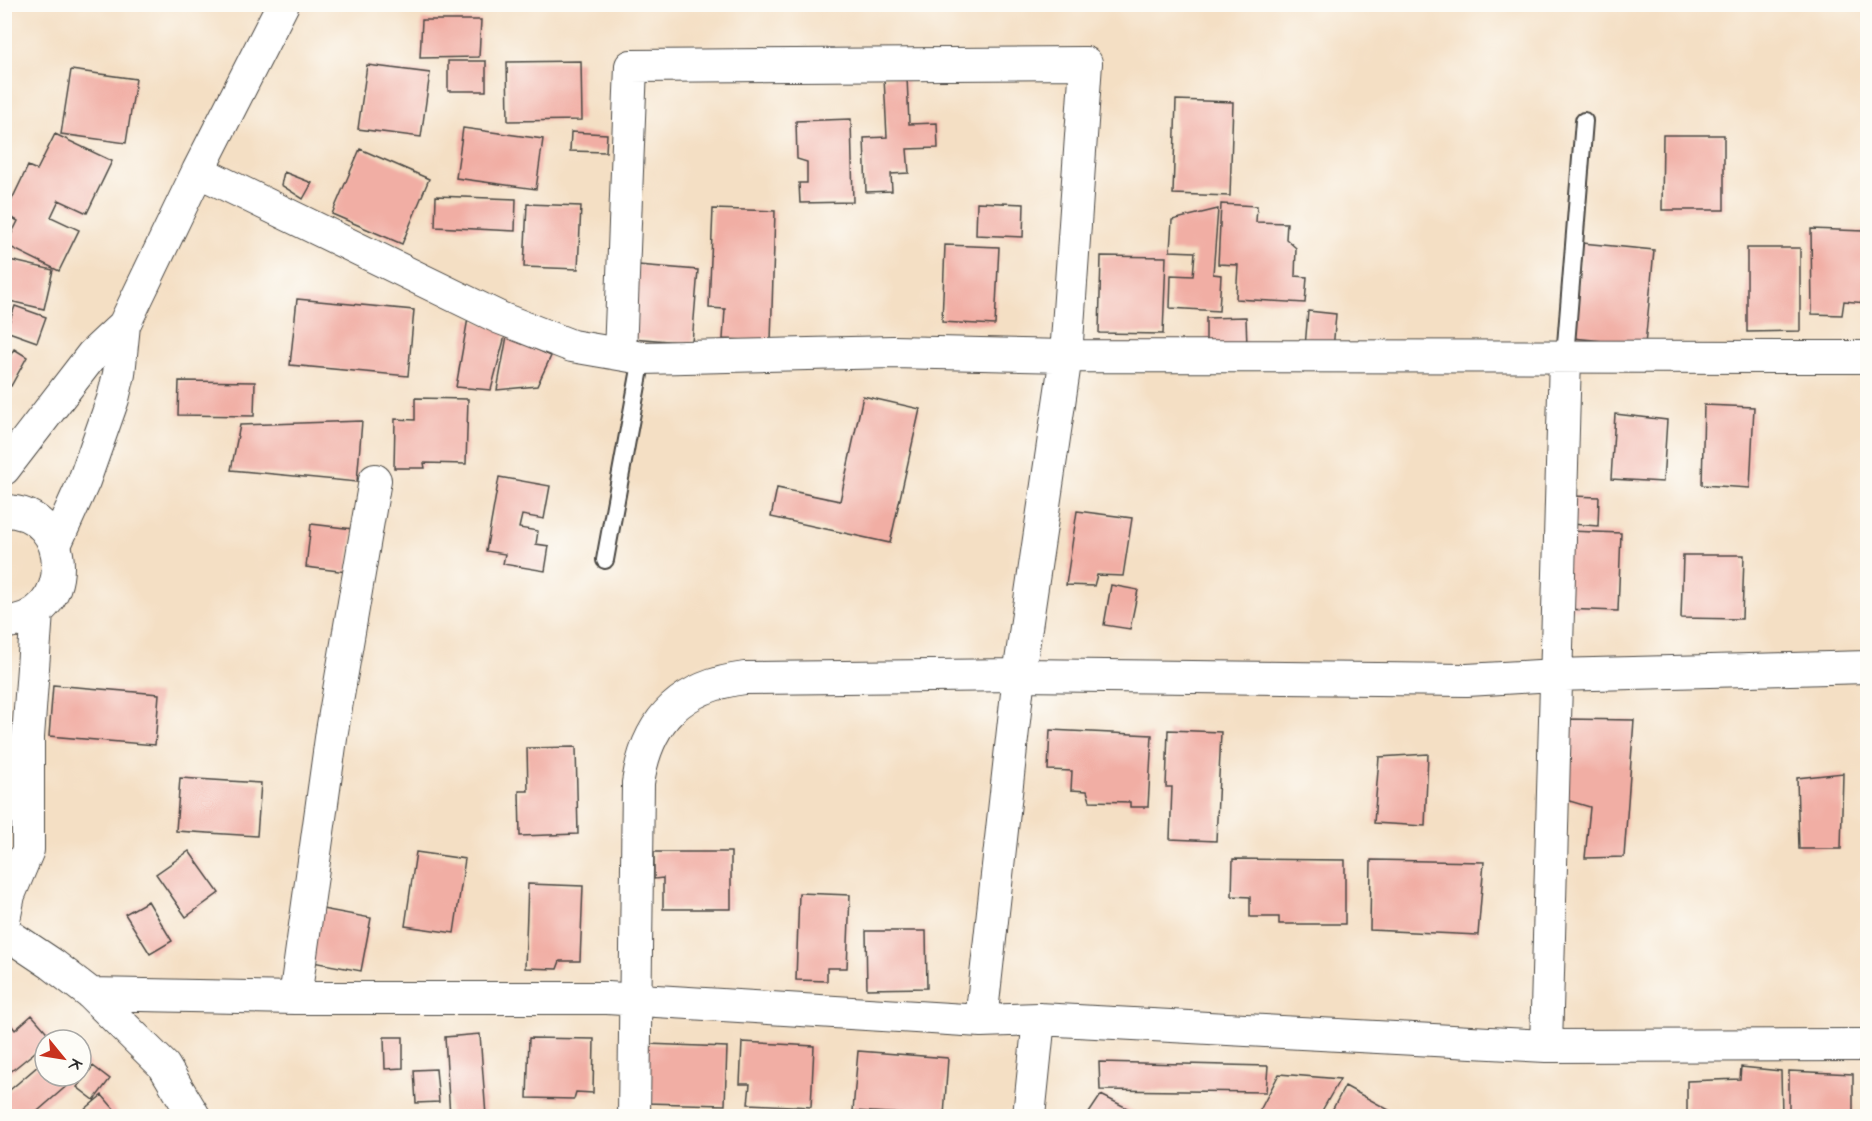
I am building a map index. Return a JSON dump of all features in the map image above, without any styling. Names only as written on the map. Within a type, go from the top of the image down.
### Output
[{"type":"street","points":[[55,545],[84,481],[113,399],[119,374],[124,325],[198,171],[283,4]]},
{"type":"street","points":[[631,356],[631,66],[1086,63],[1066,356],[1019,675],[981,1021]]},
{"type":"street","points":[[198,171],[500,318],[572,346],[631,356],[893,352],[1066,356],[1868,357]]},
{"type":"street","points":[[4,469],[92,355],[124,325]]},
{"type":"street","points":[[1546,1046],[1565,357]]},
{"type":"street","points":[[295,998],[332,731],[375,480]]},
{"type":"street","points":[[4,511],[25,515],[38,522],[55,545],[59,560],[57,582],[48,601],[37,612],[24,619],[4,622]]},
{"type":"street","points":[[6,899],[28,850],[28,737],[37,612]]},
{"type":"street","points":[[634,1116],[638,783],[641,758],[651,734],[667,713],[692,692],[723,680],[1019,675],[1467,680],[1555,675],[1868,667]]},
{"type":"street","points":[[4,932],[91,994],[164,1066],[194,1116]]},
{"type":"street","points":[[91,994],[295,998],[634,999],[981,1021],[1039,1019],[1546,1046],[1868,1045]]},
{"type":"street","points":[[1029,1116],[1039,1019]]},
{"type":"lane","points":[[1565,357],[1584,121]]},
{"type":"lane","points":[[605,561],[631,356]]},
{"type":"building","points":[[422,20],[481,20],[479,57],[420,58]]},
{"type":"building","points":[[448,61],[486,61],[486,91],[448,91]]},
{"type":"building","points":[[581,61],[582,120],[508,121],[507,62]]},
{"type":"building","points":[[367,65],[430,73],[421,137],[358,129]]},
{"type":"building","points":[[71,70],[136,79],[126,143],[61,134]]},
{"type":"building","points":[[907,77],[909,124],[937,123],[938,148],[907,149],[909,173],[891,174],[892,191],[866,192],[864,138],[887,137],[884,78]]},
{"type":"building","points":[[1176,100],[1233,102],[1230,196],[1173,194]]},
{"type":"building","points":[[851,119],[853,202],[800,203],[799,183],[807,183],[807,162],[797,159],[796,121]]},
{"type":"building","points":[[463,128],[543,139],[536,189],[456,178]]},
{"type":"building","points":[[571,132],[607,134],[606,152],[570,151]]},
{"type":"building","points":[[55,134],[112,161],[87,213],[59,200],[51,217],[79,230],[59,271],[6,245],[18,221],[5,214],[28,166],[37,170]]},
{"type":"building","points":[[1663,135],[1724,135],[1724,210],[1662,210]]},
{"type":"building","points":[[360,149],[429,179],[402,244],[332,214]]},
{"type":"building","points":[[284,172],[312,183],[303,199],[281,185]]},
{"type":"building","points":[[436,196],[516,199],[515,231],[435,227]]},
{"type":"building","points":[[977,202],[1024,204],[1023,237],[976,235]]},
{"type":"building","points":[[527,204],[581,206],[578,269],[524,267]]},
{"type":"building","points":[[1221,204],[1257,206],[1256,222],[1287,223],[1286,239],[1296,248],[1295,276],[1307,277],[1305,303],[1236,299],[1238,265],[1218,264]]},
{"type":"building","points":[[713,209],[775,211],[771,341],[723,339],[725,309],[709,308]]},
{"type":"building","points":[[1218,209],[1213,274],[1221,275],[1219,311],[1170,308],[1171,275],[1193,276],[1195,252],[1170,251],[1172,220]]},
{"type":"building","points":[[1811,229],[1864,231],[1866,303],[1844,301],[1842,315],[1812,314]]},
{"type":"building","points":[[1582,243],[1654,250],[1645,345],[1573,338]]},
{"type":"building","points":[[945,245],[999,247],[995,325],[942,322]]},
{"type":"building","points":[[1747,248],[1800,248],[1800,331],[1747,332]]},
{"type":"building","points":[[1101,256],[1166,257],[1163,334],[1099,333]]},
{"type":"building","points":[[5,259],[53,270],[44,309],[5,300]]},
{"type":"building","points":[[638,265],[698,270],[692,343],[632,338]]},
{"type":"building","points":[[297,299],[414,310],[408,376],[290,365]]},
{"type":"building","points":[[15,306],[46,317],[37,342],[6,331]]},
{"type":"building","points":[[1308,311],[1336,314],[1333,350],[1305,347]]},
{"type":"building","points":[[1246,317],[1247,347],[1206,348],[1206,318]]},
{"type":"building","points":[[468,318],[506,332],[491,390],[456,387]]},
{"type":"building","points":[[507,336],[551,356],[537,386],[497,390]]},
{"type":"building","points":[[14,349],[27,357],[11,386],[4,383],[4,366]]},
{"type":"building","points":[[179,381],[255,382],[254,416],[178,415]]},
{"type":"building","points":[[863,396],[920,409],[890,543],[771,517],[777,488],[840,501]]},
{"type":"building","points":[[415,398],[468,399],[466,464],[424,463],[425,468],[394,468],[395,419],[415,420]]},
{"type":"building","points":[[1704,405],[1754,407],[1750,488],[1702,485]]},
{"type":"building","points":[[1615,414],[1667,420],[1663,482],[1611,479]]},
{"type":"building","points":[[362,421],[357,482],[231,470],[240,425]]},
{"type":"building","points":[[499,477],[550,486],[544,519],[522,515],[519,528],[538,531],[536,544],[549,546],[545,571],[503,564],[505,554],[486,551]]},
{"type":"building","points":[[1571,496],[1599,497],[1598,526],[1571,524]]},
{"type":"building","points":[[1077,511],[1132,518],[1123,576],[1097,575],[1094,586],[1066,585]]},
{"type":"building","points":[[311,524],[353,529],[347,572],[306,567]]},
{"type":"building","points":[[1569,531],[1621,533],[1618,611],[1561,609]]},
{"type":"building","points":[[1683,555],[1744,555],[1742,619],[1681,618]]},
{"type":"building","points":[[1111,585],[1138,590],[1130,629],[1104,625]]},
{"type":"building","points":[[53,685],[159,694],[155,745],[49,736]]},
{"type":"building","points":[[1565,719],[1634,720],[1624,857],[1585,858],[1590,807],[1566,800]]},
{"type":"building","points":[[1050,730],[1152,735],[1148,807],[1130,807],[1130,802],[1090,801],[1087,791],[1071,790],[1072,771],[1048,770]]},
{"type":"building","points":[[1168,730],[1221,732],[1216,841],[1170,839],[1172,787],[1166,787]]},
{"type":"building","points":[[576,747],[578,834],[520,836],[519,791],[528,791],[527,748]]},
{"type":"building","points":[[1428,754],[1425,826],[1374,823],[1379,757]]},
{"type":"building","points":[[1843,773],[1841,849],[1799,849],[1797,778]]},
{"type":"building","points":[[180,778],[261,783],[257,836],[176,831]]},
{"type":"building","points":[[189,851],[219,893],[186,917],[156,874]]},
{"type":"building","points":[[416,852],[465,859],[454,933],[405,926]]},
{"type":"building","points":[[654,852],[731,852],[731,909],[663,909],[663,878],[654,879]]},
{"type":"building","points":[[1233,859],[1345,860],[1345,924],[1279,924],[1279,917],[1250,917],[1250,897],[1232,896]]},
{"type":"building","points":[[1371,860],[1484,862],[1478,935],[1370,930]]},
{"type":"building","points":[[528,884],[583,886],[580,961],[560,961],[557,969],[525,968]]},
{"type":"building","points":[[799,893],[850,895],[847,968],[827,968],[827,981],[796,980]]},
{"type":"building","points":[[148,901],[172,941],[150,954],[125,914]]},
{"type":"building","points":[[317,908],[371,918],[361,971],[307,961]]},
{"type":"building","points":[[866,931],[926,931],[927,988],[867,989]]},
{"type":"building","points":[[32,1015],[43,1028],[33,1028],[33,1054],[4,1077],[4,1021],[7,1019],[15,1030]]},
{"type":"building","points":[[480,1034],[486,1116],[450,1116],[445,1037]]},
{"type":"building","points":[[384,1037],[403,1037],[403,1068],[385,1069]]},
{"type":"building","points":[[529,1038],[594,1039],[593,1093],[576,1092],[574,1099],[527,1098]]},
{"type":"building","points":[[742,1042],[814,1046],[811,1107],[748,1104],[750,1084],[740,1084]]},
{"type":"building","points":[[647,1044],[727,1047],[725,1105],[645,1103]]},
{"type":"building","points":[[858,1051],[948,1058],[944,1116],[853,1111]]},
{"type":"building","points":[[1099,1062],[1268,1066],[1266,1092],[1100,1090]]},
{"type":"building","points":[[93,1066],[110,1079],[94,1100],[78,1088],[93,1088]]},
{"type":"building","points":[[1741,1067],[1781,1071],[1782,1116],[1687,1116],[1687,1081],[1740,1079]]},
{"type":"building","points":[[436,1069],[439,1102],[416,1103],[414,1070]]},
{"type":"building","points":[[33,1070],[33,1088],[64,1088],[32,1116],[8,1116],[4,1112],[4,1095]]},
{"type":"building","points":[[1789,1071],[1853,1074],[1853,1116],[1789,1116]]},
{"type":"building","points":[[1279,1074],[1340,1079],[1319,1116],[1257,1116]]},
{"type":"building","points":[[1345,1086],[1389,1110],[1386,1116],[1329,1116]]},
{"type":"building","points":[[102,1095],[120,1116],[77,1116]]},
{"type":"building","points":[[1101,1095],[1143,1116],[1087,1116]]}]
